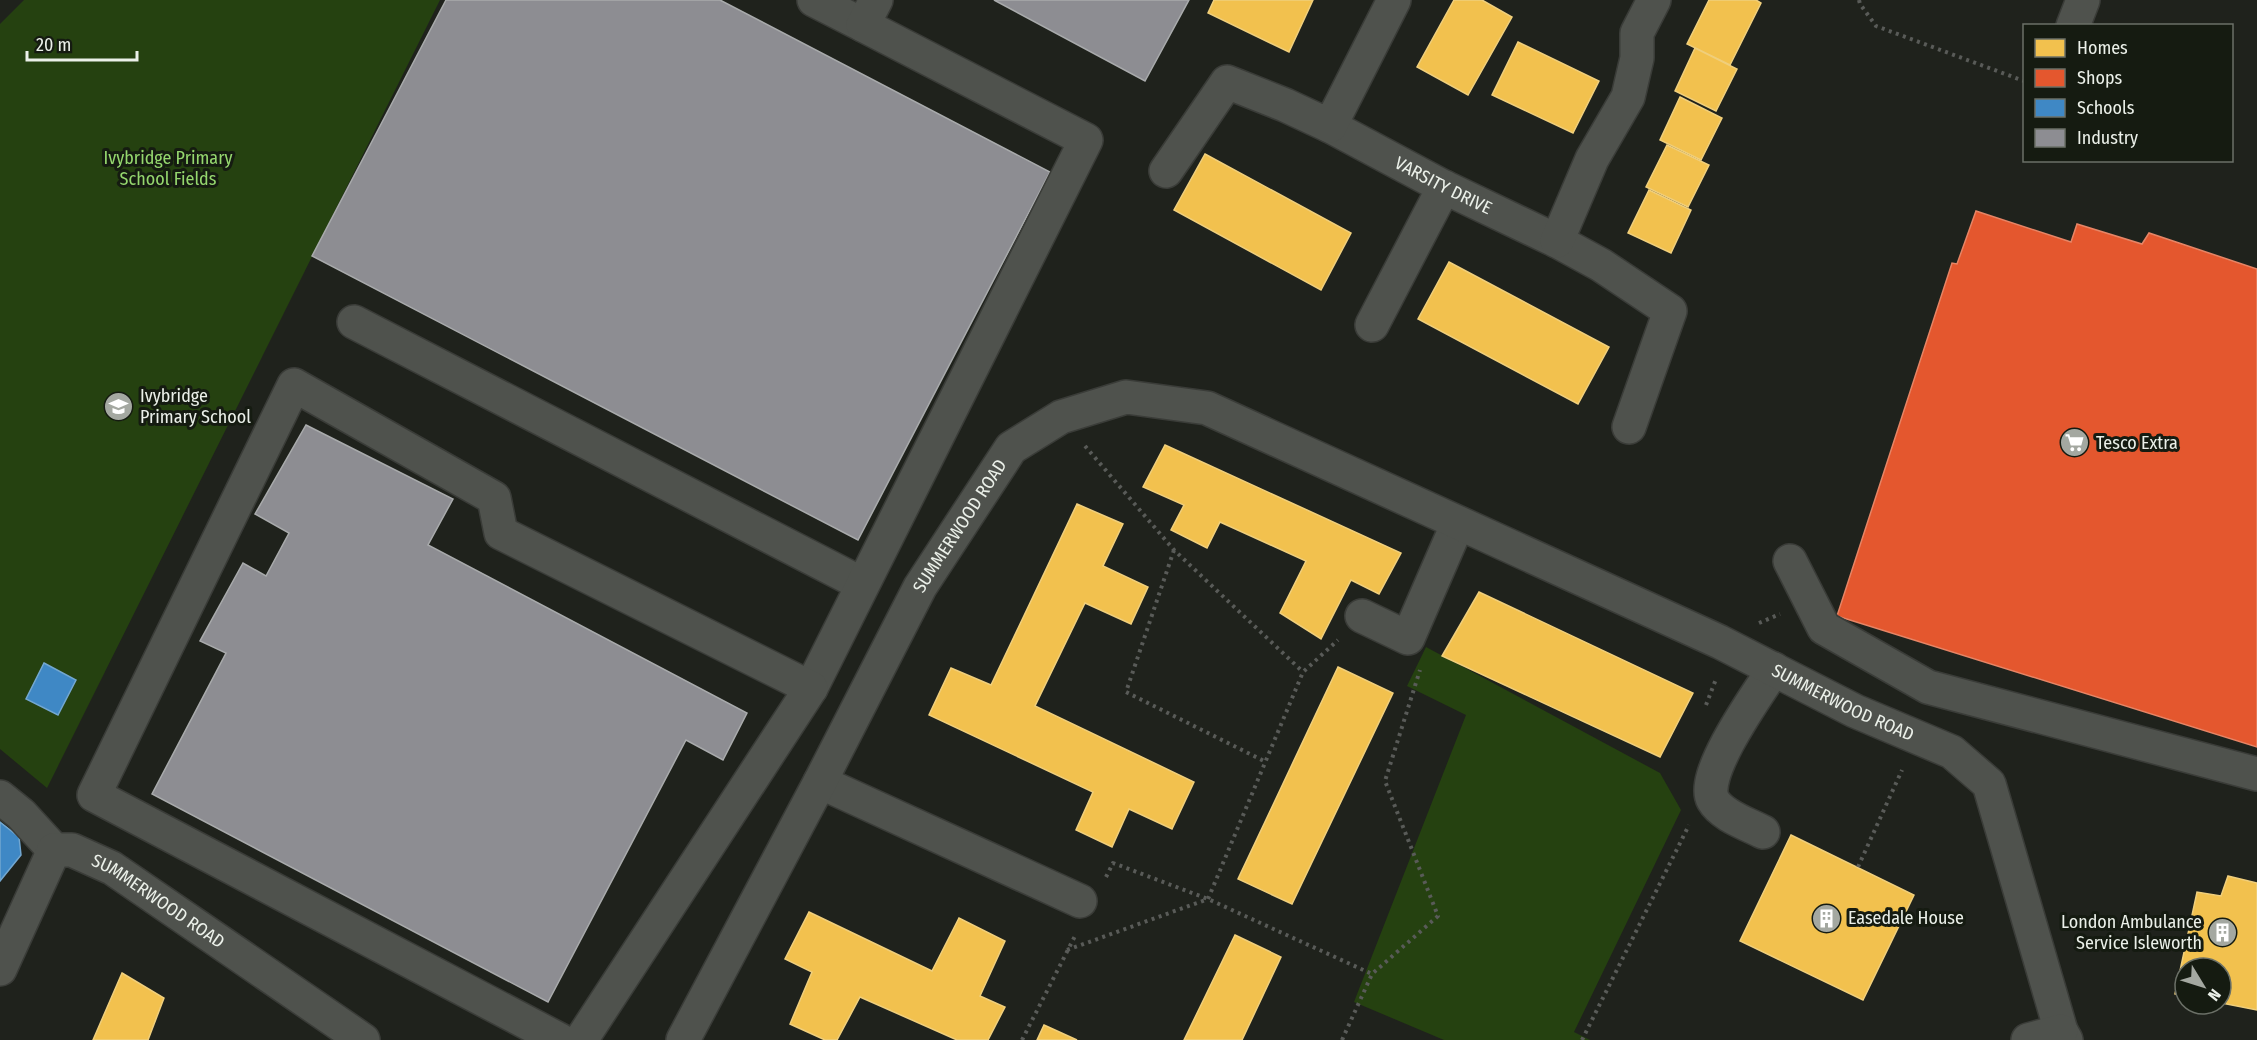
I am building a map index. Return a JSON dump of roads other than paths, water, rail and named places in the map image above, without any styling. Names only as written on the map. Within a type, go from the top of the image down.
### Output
[{"type":"street","points":[[581,1040],[811,688],[1086,140],[870,13],[814,0]]},
{"type":"street","points":[[1330,126],[1394,0]]},
{"type":"street","points":[[1557,241],[1592,159],[1628,97],[1637,58],[1637,33],[1654,0]]},
{"type":"street","points":[[2074,24],[2083,0]]},
{"type":"street","name":"VARSITY DRIVE","points":[[1166,171],[1227,82],[1286,105],[1330,126],[1444,187],[1557,241],[1601,265],[1670,310],[1629,427]]},
{"type":"street","points":[[1372,325],[1444,187]]},
{"type":"street","points":[[354,322],[862,584]]},
{"type":"street","points":[[560,1040],[94,795],[294,385],[494,498],[501,532],[811,688]]},
{"type":"street","name":"SUMMERWOOD ROAD","points":[[691,1037],[920,587],[1011,448],[1061,417],[1126,397],[1207,408],[1724,645],[1855,711],[1952,752],[1989,784],[2063,1035],[2028,1040]]},
{"type":"street","points":[[1362,616],[1408,638],[1458,523]]},
{"type":"street","points":[[1790,561],[1824,628],[1928,687],[2257,774]]},
{"type":"street","points":[[1763,831],[1724,812],[1712,799],[1710,780],[1740,718],[1774,669]]},
{"type":"street","points":[[820,782],[1086,904]]},
{"type":"street","points":[[0,797],[21,814],[54,850],[0,969]]},
{"type":"street","name":"SUMMERWOOD ROAD","points":[[54,850],[72,850],[112,868],[363,1040]]},
{"type":"place","name":"Ivybridge Primary School","points":[[119,406]]},
{"type":"place","name":"Tesco Extra","points":[[2075,443]]},
{"type":"place","name":"Easedale House","points":[[1827,918]]},
{"type":"place","name":"London Ambulance Service Isleworth","points":[[2223,932]]},
{"type":"park label","name":"Ivybridge Primary School Fields","points":[[168,168]]}]
